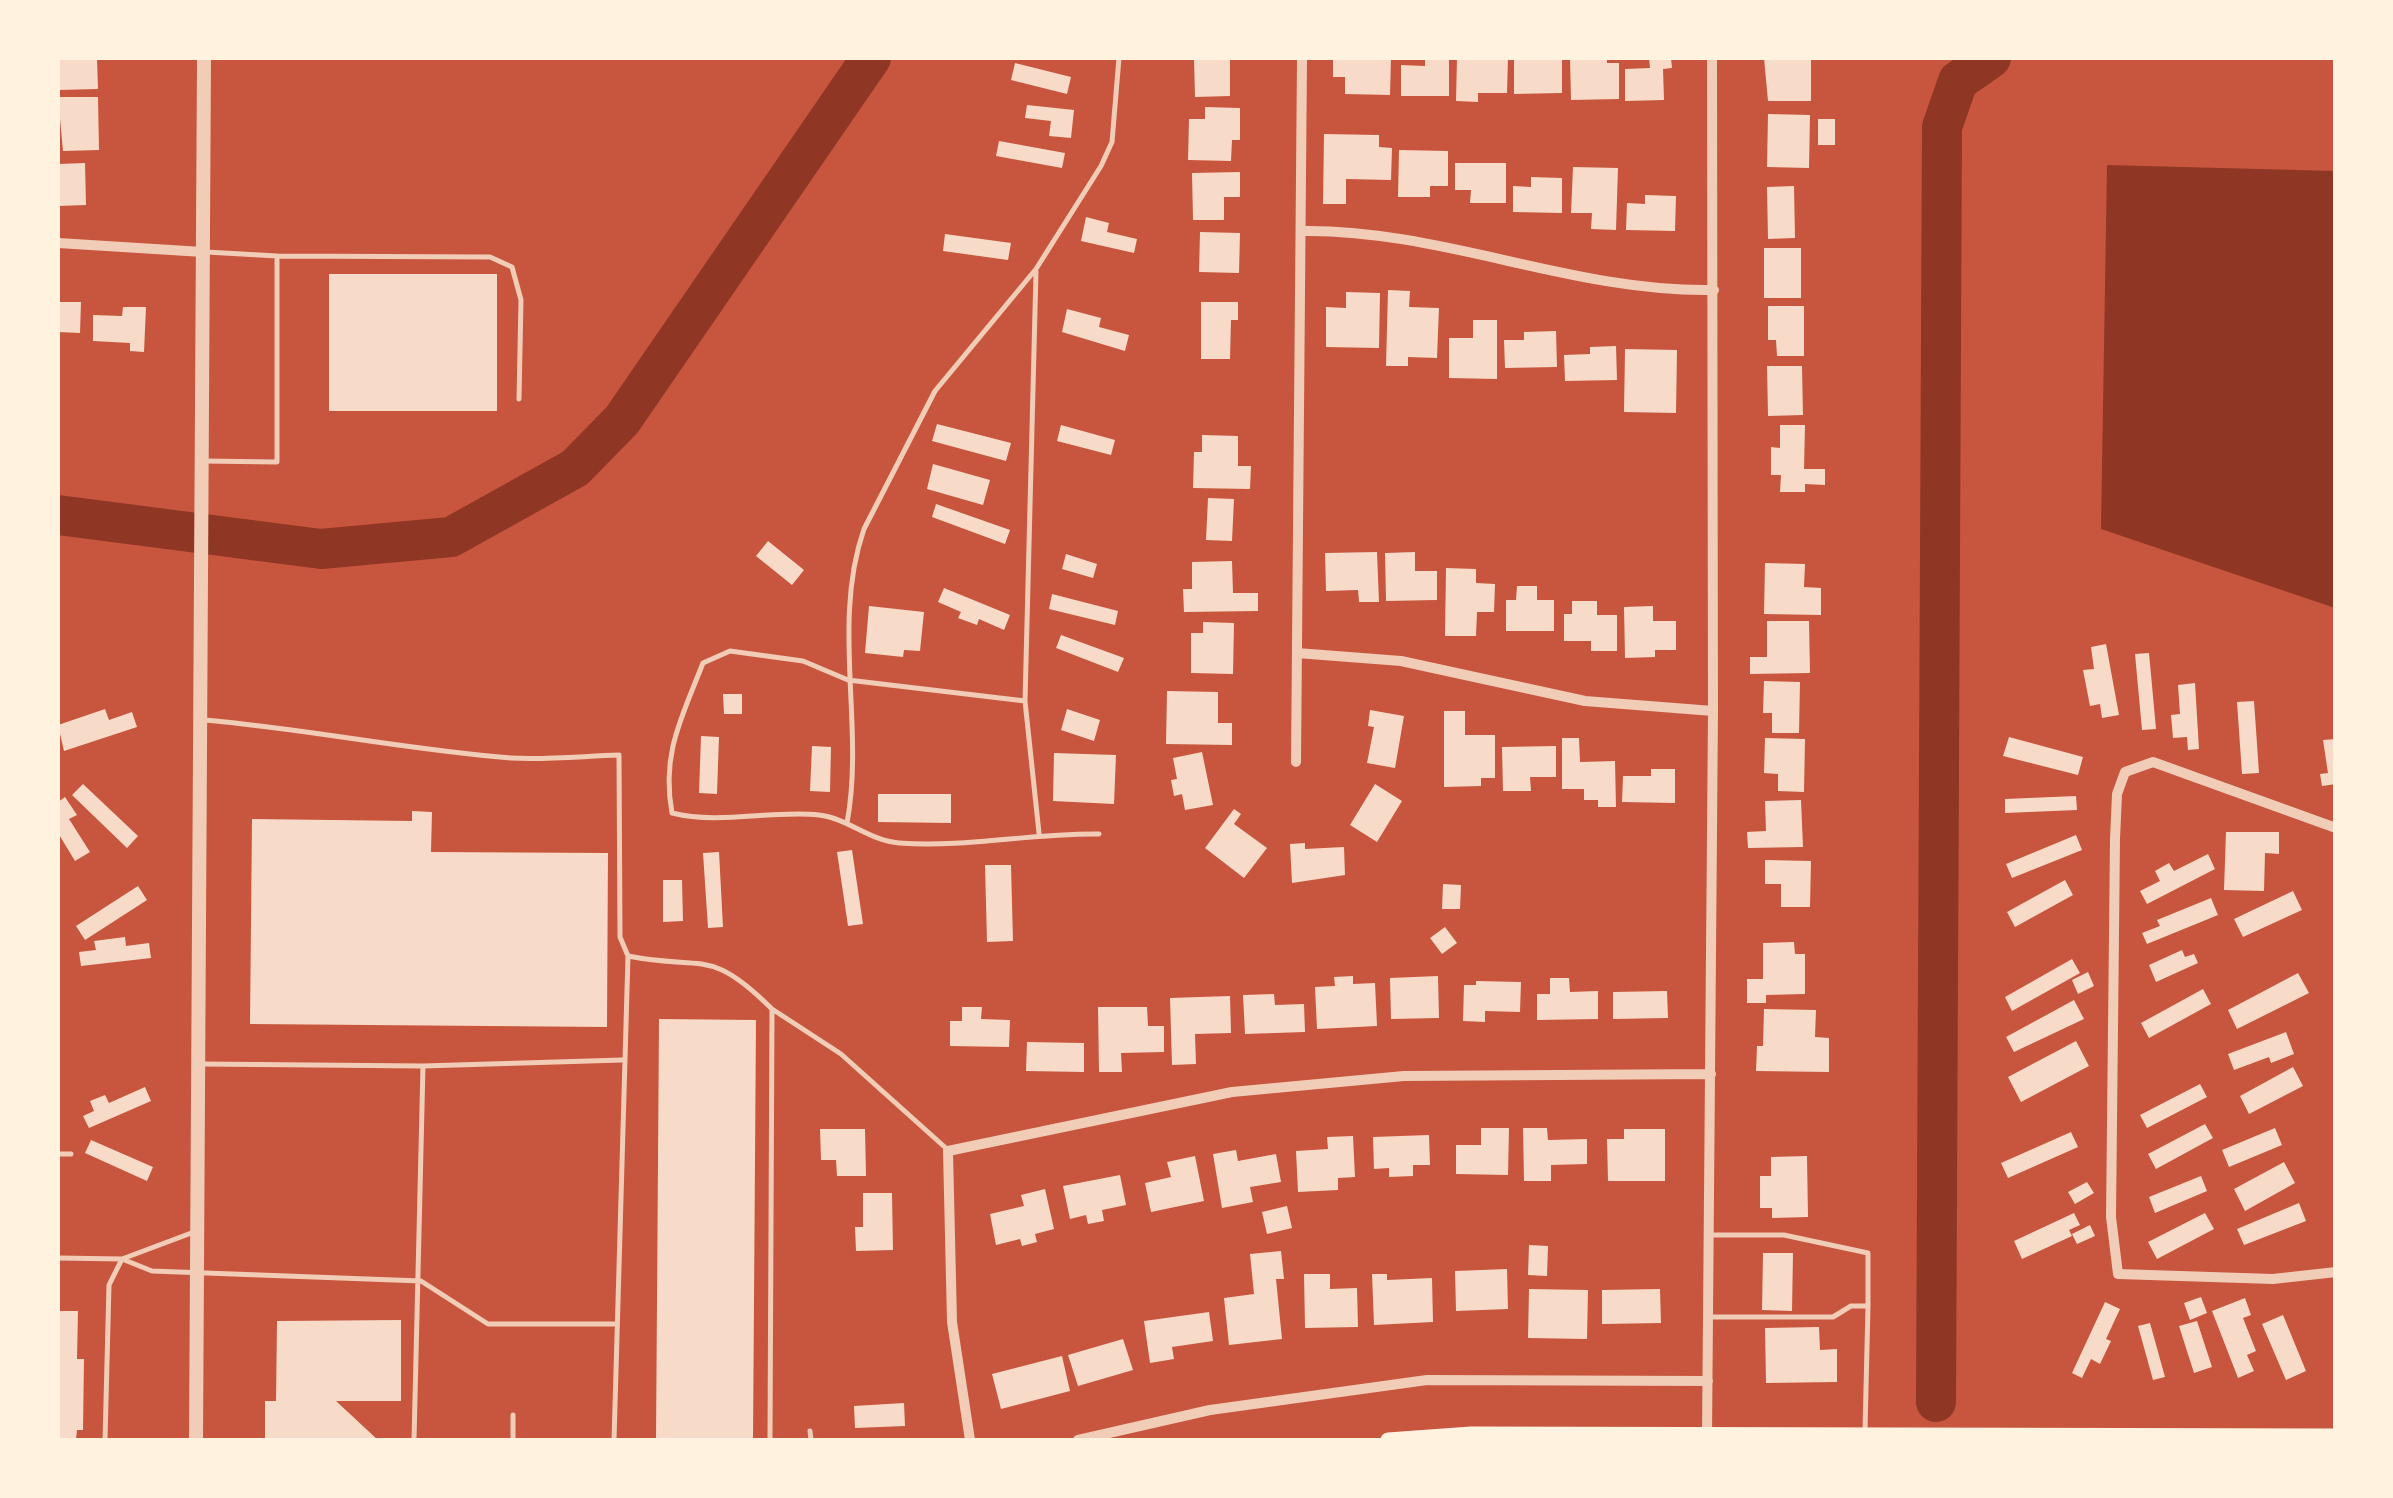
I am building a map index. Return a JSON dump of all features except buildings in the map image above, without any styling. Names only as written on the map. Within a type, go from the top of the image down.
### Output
[{"type":"main road","points":[[1388,1440],[1471,1434],[2336,1436]]},
{"type":"street","points":[[196,1440],[204,58]]},
{"type":"street","points":[[1296,762],[1302,58]]},
{"type":"street","points":[[1706,1437],[1713,712],[1712,58]]},
{"type":"street","points":[[1302,231],[1367,232],[1634,288],[1714,290]]},
{"type":"street","points":[[58,243],[204,252]]},
{"type":"street","points":[[1297,653],[1401,661],[1585,700],[1713,712]]},
{"type":"street","points":[[2336,828],[2152,762],[2125,772],[2118,794],[2115,838],[2111,1217],[2118,1274],[2273,1279],[2336,1272]]},
{"type":"street","points":[[970,1440],[952,1322],[948,1151],[1232,1092],[1404,1076],[1711,1074]]},
{"type":"street","points":[[1078,1440],[1210,1410],[1427,1380],[1708,1381]]},
{"type":"lane","points":[[847,823],[853,792],[854,712],[848,680],[856,551],[935,391],[1036,269],[1112,142],[1119,58]]},
{"type":"lane","points":[[204,252],[490,257],[512,267],[521,300],[519,399]]},
{"type":"lane","points":[[201,460],[277,462],[277,256]]},
{"type":"lane","points":[[1036,269],[1025,701],[1039,833]]},
{"type":"lane","points":[[1025,701],[848,680],[803,661],[730,650],[712,655],[703,663],[671,746],[666,781],[672,813],[687,817],[820,816],[892,843],[976,844],[1039,833],[1098,834]]},
{"type":"lane","points":[[200,720],[301,728],[414,748],[517,758],[620,755],[620,938],[628,956],[614,1440]]},
{"type":"lane","points":[[628,956],[706,962],[728,970],[772,1009],[842,1054],[948,1151]]},
{"type":"lane","points":[[770,1440],[772,1009]]},
{"type":"lane","points":[[198,1064],[423,1066],[622,1060]]},
{"type":"lane","points":[[414,1440],[421,1281],[423,1066]]},
{"type":"lane","points":[[58,1154],[71,1154]]},
{"type":"lane","points":[[105,1440],[108,1285],[122,1259],[152,1244],[198,1231]]},
{"type":"lane","points":[[1709,1235],[1784,1236],[1849,1246],[1868,1253],[1864,1434]]},
{"type":"lane","points":[[58,1258],[122,1259],[152,1271],[198,1274],[421,1281],[488,1324],[616,1324]]},
{"type":"lane","points":[[1708,1317],[1833,1317],[1851,1306],[1868,1306]]},
{"type":"lane","points":[[513,1415],[513,1440]]},
{"type":"lane","points":[[810,1431],[811,1440]]},
{"type":"shaded area","points":[[2107,165],[2335,171],[2335,608],[2101,529]]},
{"type":"waterway","points":[[58,515],[321,549],[451,537],[575,468],[622,420],[871,58]]},
{"type":"waterway","points":[[1936,1402],[1942,127],[1958,81],[1991,58]]}]
